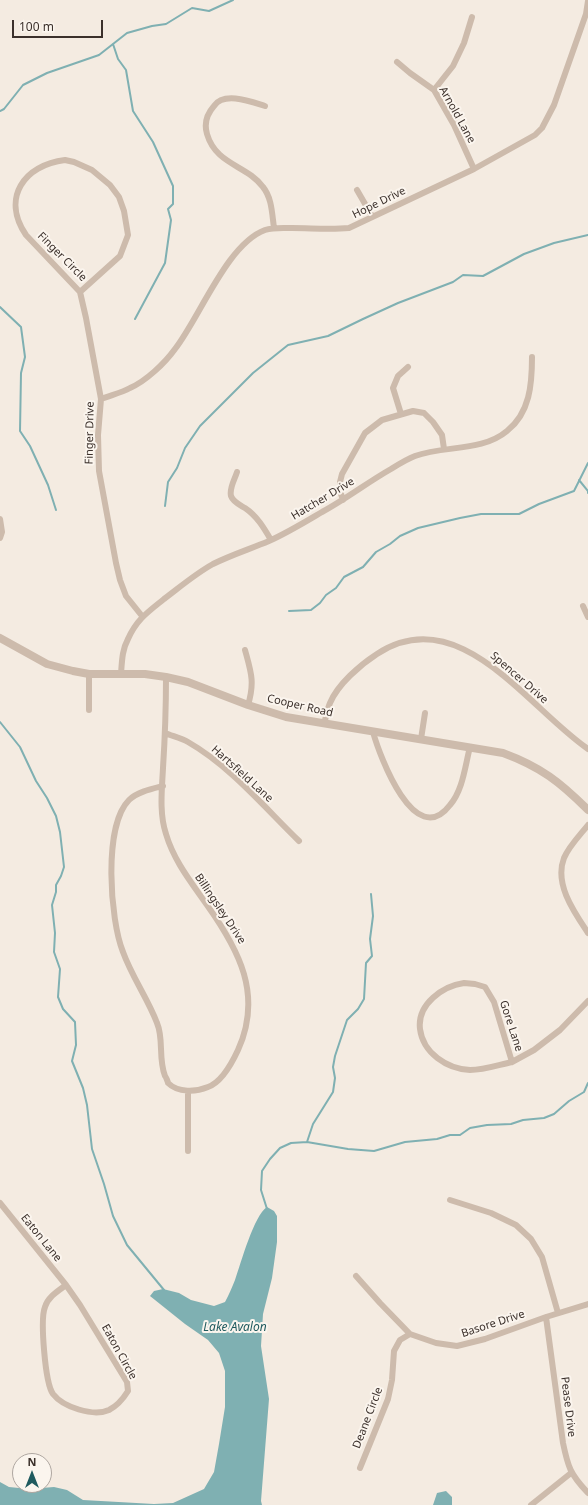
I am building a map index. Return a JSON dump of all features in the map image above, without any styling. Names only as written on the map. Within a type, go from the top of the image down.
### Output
[{"type":"street","name":"Hope Drive","points":[[101,399],[130,388],[153,372],[175,349],[238,249],[254,235],[274,228],[349,228],[372,216],[474,170],[535,135],[542,128],[556,98],[586,14],[588,1]]},
{"type":"street","points":[[434,90],[454,66],[464,43],[472,17]]},
{"type":"street","name":"Arnold Lane","points":[[397,62],[410,74],[434,90],[454,124],[474,170]]},
{"type":"street","points":[[265,106],[236,98],[216,103],[209,112],[206,122],[206,132],[209,142],[216,152],[259,182],[265,188],[272,209],[274,228]]},
{"type":"street","name":"Finger Circle","points":[[66,160],[74,162],[92,170],[110,185],[119,197],[124,211],[128,235],[120,256],[80,292],[26,235],[17,214],[16,203],[20,184],[25,178],[41,168],[58,161],[66,160]]},
{"type":"street","points":[[358,190],[372,216]]},
{"type":"street","name":"Finger Drive","points":[[80,292],[101,399],[98,435],[99,471],[116,563],[126,596],[142,616]]},
{"type":"street","name":"Hatcher Drive","points":[[121,674],[124,647],[142,616],[199,573],[212,565],[271,540],[323,512],[374,479],[414,456],[444,449],[463,448],[500,437],[509,430],[524,410],[532,379],[532,357]]},
{"type":"street","points":[[401,414],[393,388],[398,376],[408,367]]},
{"type":"street","points":[[343,500],[340,491],[342,474],[365,433],[382,420],[413,411],[424,413],[433,422],[442,435],[444,449]]},
{"type":"street","points":[[237,472],[231,490],[231,496],[234,501],[251,512],[264,527],[271,540]]},
{"type":"street","points":[[0,519],[2,532],[0,538]]},
{"type":"street","points":[[583,606],[588,618]]},
{"type":"street","name":"Cooper Road","points":[[0,638],[47,664],[73,671],[89,674],[121,674],[166,677],[188,682],[248,705],[286,717],[504,753],[534,766],[558,782],[588,810]]},
{"type":"street","name":"Spencer Drive","points":[[324,724],[330,702],[340,687],[370,658],[389,646],[411,639],[433,639],[448,643],[467,651],[487,662],[586,747]]},
{"type":"street","points":[[245,650],[252,680],[252,692],[248,705]]},
{"type":"street","points":[[89,674],[89,710]]},
{"type":"street","name":"Billingsley Drive","points":[[166,677],[162,786],[165,832],[175,858],[192,885],[219,922],[237,953],[245,973],[249,999],[246,1030],[233,1060],[218,1081],[209,1087],[196,1091],[188,1091]]},
{"type":"street","points":[[421,739],[425,713]]},
{"type":"street","points":[[373,732],[382,760],[402,797],[416,813],[426,817],[440,815],[451,804],[461,784],[470,747]]},
{"type":"street","name":"Hartsfield Lane","points":[[165,734],[186,741],[208,755],[235,778],[299,840]]},
{"type":"street","points":[[586,747],[588,740]]},
{"type":"street","points":[[162,786],[137,794],[130,798],[125,804],[119,817],[114,835],[111,881],[112,896],[117,933],[122,950],[130,970],[158,1025],[160,1062],[168,1083],[176,1088],[188,1091],[188,1151]]},
{"type":"street","points":[[588,825],[564,858],[561,874],[564,891],[588,933]]},
{"type":"street","name":"Gore Lane","points":[[512,1062],[494,1002],[485,987],[475,984],[454,984],[433,997],[424,1009],[420,1028],[426,1046],[439,1060],[458,1068],[469,1070],[482,1069],[512,1062],[534,1050],[560,1030],[588,1001]]},
{"type":"street","points":[[450,1200],[491,1213],[516,1225],[531,1239],[542,1258],[558,1313]]},
{"type":"street","name":"Eaton Lane","points":[[0,1202],[66,1286]]},
{"type":"street","name":"Basore Drive","points":[[356,1276],[410,1334],[436,1343],[457,1346],[485,1339],[546,1317],[588,1304]]},
{"type":"street","name":"Eaton Circle","points":[[66,1286],[80,1305],[127,1382],[128,1391],[121,1401],[108,1410],[98,1412],[82,1411],[70,1407],[53,1393],[49,1385],[46,1366],[43,1314],[45,1305],[50,1298],[66,1286]]},
{"type":"street","name":"Pease Drive","points":[[546,1317],[563,1443],[567,1462],[571,1473],[588,1492]]},
{"type":"street","name":"Deane Circle","points":[[360,1468],[388,1399],[392,1380],[394,1351],[400,1340],[410,1334]]},
{"type":"street","points":[[531,1505],[571,1473]]},
{"type":"water","name":"Lake Avalon","points":[[267,1207],[274,1211],[277,1216],[277,1242],[272,1278],[263,1314],[261,1346],[269,1399],[261,1501],[262,1505],[0,1505],[0,1482],[12,1487],[12,1493],[52,1493],[52,1487],[54,1487],[67,1490],[83,1500],[154,1504],[173,1503],[204,1489],[214,1472],[219,1444],[225,1407],[225,1371],[219,1353],[208,1340],[150,1296],[154,1291],[163,1289],[179,1293],[191,1300],[214,1306],[225,1302],[235,1280],[257,1219]]},
{"type":"water","points":[[446,1491],[452,1497],[452,1505],[433,1505],[437,1493]]},
{"type":"waterway","points":[[0,111],[4,109],[23,85],[47,73],[99,55],[127,33],[166,24],[192,8],[209,11],[233,0]]},
{"type":"waterway","points":[[113,44],[118,59],[126,70],[133,111],[153,142],[173,186],[173,204],[168,209],[171,220],[165,263],[135,319]]},
{"type":"waterway","points":[[165,506],[168,482],[177,468],[185,448],[200,426],[253,373],[288,345],[328,336],[398,303],[453,282],[463,275],[483,276],[524,254],[554,243],[588,235]]},
{"type":"waterway","points":[[0,307],[21,327],[25,357],[21,373],[20,431],[30,446],[48,485],[56,510]]},
{"type":"waterway","points":[[289,611],[311,610],[320,603],[326,595],[336,588],[344,577],[363,567],[376,552],[400,536],[418,528],[481,514],[519,514],[539,504],[574,491],[588,463]]},
{"type":"waterway","points":[[579,480],[588,493]]},
{"type":"waterway","points":[[0,722],[20,747],[36,781],[56,816],[60,832],[64,867],[56,885],[56,892],[52,905],[55,933],[54,952],[60,969],[58,997],[63,1009],[75,1022],[76,1045],[72,1061],[83,1088],[87,1105],[92,1149],[113,1216],[127,1245],[164,1290]]},
{"type":"waterway","points":[[307,1142],[313,1124],[333,1092],[335,1078],[333,1067],[335,1056],[347,1020],[358,1009],[364,999],[366,963],[372,956],[370,939],[373,916],[371,894]]},
{"type":"waterway","points":[[267,1209],[261,1190],[262,1171],[280,1148],[291,1143],[307,1142],[348,1149],[374,1151],[405,1142],[437,1139],[450,1135],[460,1135],[470,1128],[487,1125],[511,1124],[523,1120],[544,1118],[554,1114],[569,1101],[584,1092],[588,1083]]}]
